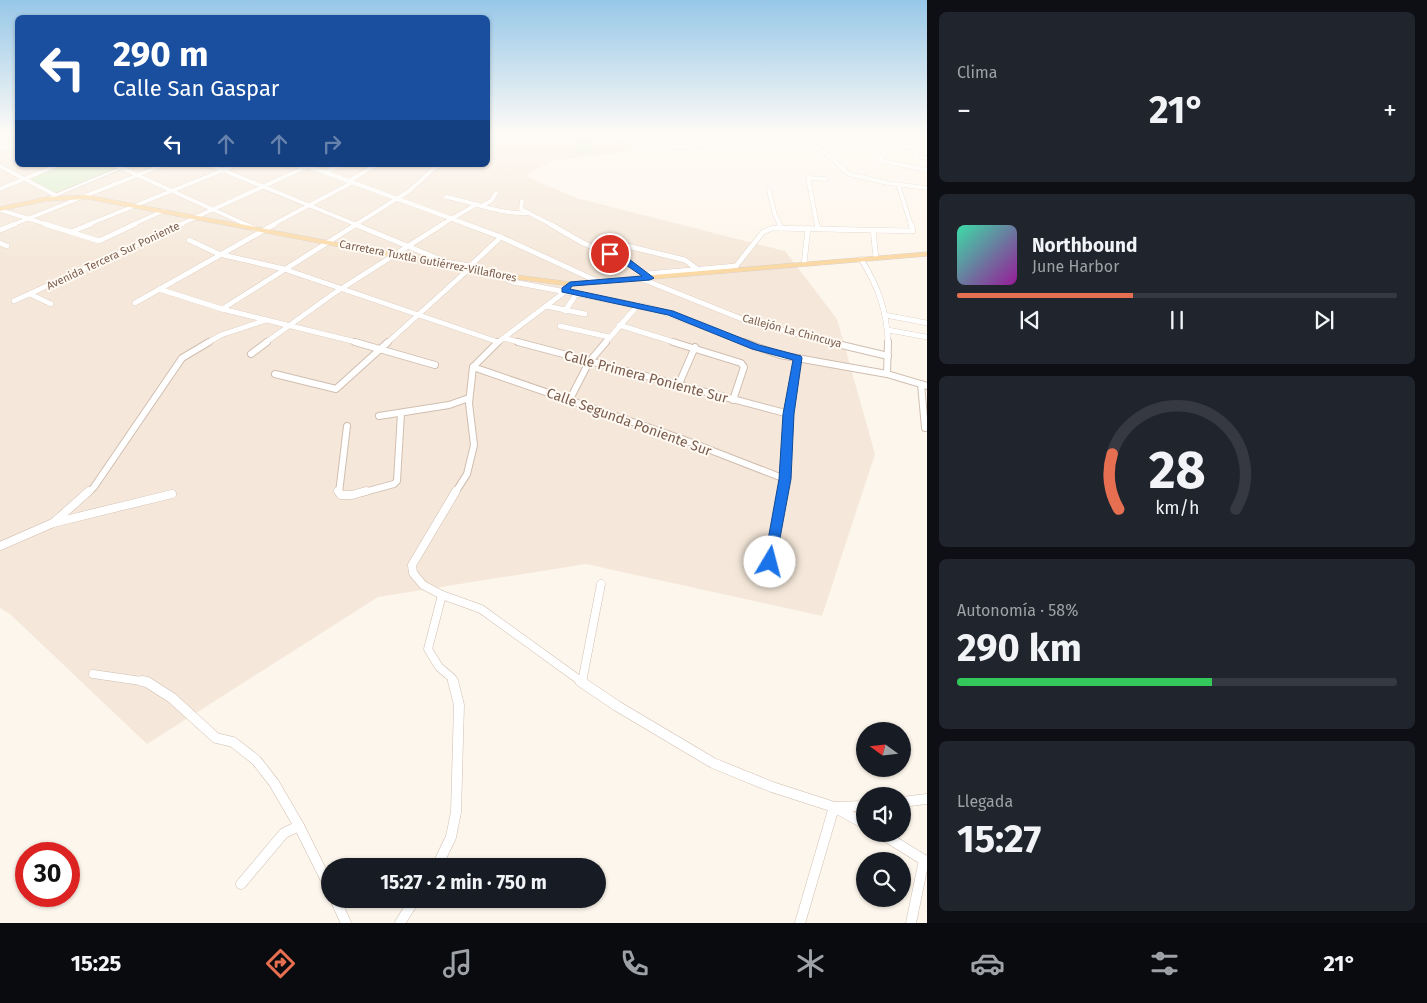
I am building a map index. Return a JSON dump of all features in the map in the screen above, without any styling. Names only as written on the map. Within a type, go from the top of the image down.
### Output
[{"type":"main road","name":"Carretera Tuxtla Gutiérrez-Villaflores","points":[[0,210],[46,199],[82,197],[395,255],[470,267],[493,274],[567,287],[646,277],[927,254]]},
{"type":"street","points":[[17,175],[55,195]]},
{"type":"street","points":[[0,189],[34,175]]},
{"type":"street","points":[[46,199],[104,175]]},
{"type":"street","points":[[137,175],[259,230]]},
{"type":"street","points":[[0,230],[137,175]]},
{"type":"street","points":[[71,232],[211,175]]},
{"type":"street","points":[[235,175],[446,263]]},
{"type":"street","name":"Avenida Tercera Sur Poniente","points":[[14,301],[288,175]]},
{"type":"street","points":[[335,175],[451,220],[501,237],[599,282]]},
{"type":"street","points":[[135,303],[259,230],[309,206],[360,175]]},
{"type":"street","points":[[222,309],[409,191],[427,175]]},
{"type":"street","points":[[854,175],[927,188]]},
{"type":"street","points":[[818,228],[808,178],[826,179]]},
{"type":"street","points":[[736,266],[763,232],[773,228],[913,231],[898,184]]},
{"type":"street","points":[[769,190],[775,215],[781,228]]},
{"type":"street","points":[[251,354],[288,326],[407,247],[451,220],[479,205],[491,201],[496,193]]},
{"type":"street","points":[[446,197],[512,214],[530,213]]},
{"type":"street","points":[[522,201],[521,210],[530,213]]},
{"type":"street","points":[[0,210],[99,240],[163,211]]},
{"type":"street","name":"Callejón La Chincuya","points":[[530,213],[582,242],[626,261],[646,277],[752,323],[888,356]]},
{"type":"street","points":[[230,224],[239,220]]},
{"type":"street","points":[[804,264],[808,228]]},
{"type":"street","points":[[873,230],[876,258]]},
{"type":"street","points":[[275,374],[336,390],[501,237]]},
{"type":"street","name":"Calle Primera Poniente Sur","points":[[189,240],[219,254],[284,269],[418,315],[501,340],[789,414]]},
{"type":"street","points":[[0,243],[7,246]]},
{"type":"street","points":[[614,244],[685,260],[697,269]]},
{"type":"street","points":[[861,259],[883,299],[888,330],[887,374]]},
{"type":"street","points":[[646,277],[697,269],[736,266],[748,269]]},
{"type":"street","points":[[856,819],[834,807],[772,787],[713,763],[617,706],[481,609],[423,585],[413,573],[412,565],[438,519],[467,474],[474,445],[469,398],[473,367],[501,340],[546,306],[567,287],[577,293],[670,313],[755,347],[798,358],[887,374],[924,385],[925,428]]},
{"type":"street","points":[[159,289],[222,309],[380,348],[435,365]]},
{"type":"street","points":[[565,311],[577,293]]},
{"type":"street","points":[[30,294],[51,304]]},
{"type":"street","points":[[569,401],[590,362],[619,325],[638,305]]},
{"type":"street","points":[[546,306],[585,314]]},
{"type":"street","points":[[885,315],[927,322]]},
{"type":"street","points":[[53,523],[94,487],[182,358],[221,335],[266,320]]},
{"type":"street","points":[[619,325],[696,347],[741,363],[744,367],[733,400]]},
{"type":"street","points":[[560,326],[610,337]]},
{"type":"street","points":[[888,330],[927,337]]},
{"type":"street","points":[[678,386],[696,347]]},
{"type":"street","points":[[770,562],[785,479],[789,414],[798,358]]},
{"type":"street","name":"Calle Segunda Poniente Sur","points":[[473,367],[682,439],[785,479]]},
{"type":"street","points":[[379,416],[449,405],[469,398]]},
{"type":"street","points":[[347,426],[338,492],[341,495],[352,495],[394,484],[397,481],[401,413]]},
{"type":"street","points":[[0,546],[53,523],[172,494]]},
{"type":"street","points":[[582,682],[601,584]]},
{"type":"street","points":[[442,594],[428,649],[439,667],[452,678],[459,705],[458,791],[454,830],[449,846],[442,858]]},
{"type":"street","points":[[92,674],[147,682],[172,698],[216,738],[233,742],[256,760],[274,783],[299,826],[321,870]]},
{"type":"street","points":[[911,801],[927,799]]},
{"type":"street","points":[[834,807],[856,806]]},
{"type":"street","points":[[800,923],[834,807]]},
{"type":"street","points":[[241,884],[284,833],[299,826]]},
{"type":"street","points":[[895,842],[926,861],[911,923]]},
{"type":"street","points":[[339,908],[346,923]]},
{"type":"street","points":[[400,923],[409,908]]},
{"type":"shaded area","points":[[0,175],[528,175],[526,176],[576,198],[785,251],[837,319],[875,454],[822,616],[586,564],[378,597],[147,744],[10,614],[0,608]]},
{"type":"green space","points":[[36,175],[98,175],[54,193],[29,178]]},
{"type":"route","points":[[610,254],[626,261],[650,278],[570,284],[565,290],[670,313],[755,347],[780,355],[798,358],[786,437],[785,479],[770,562]]}]
